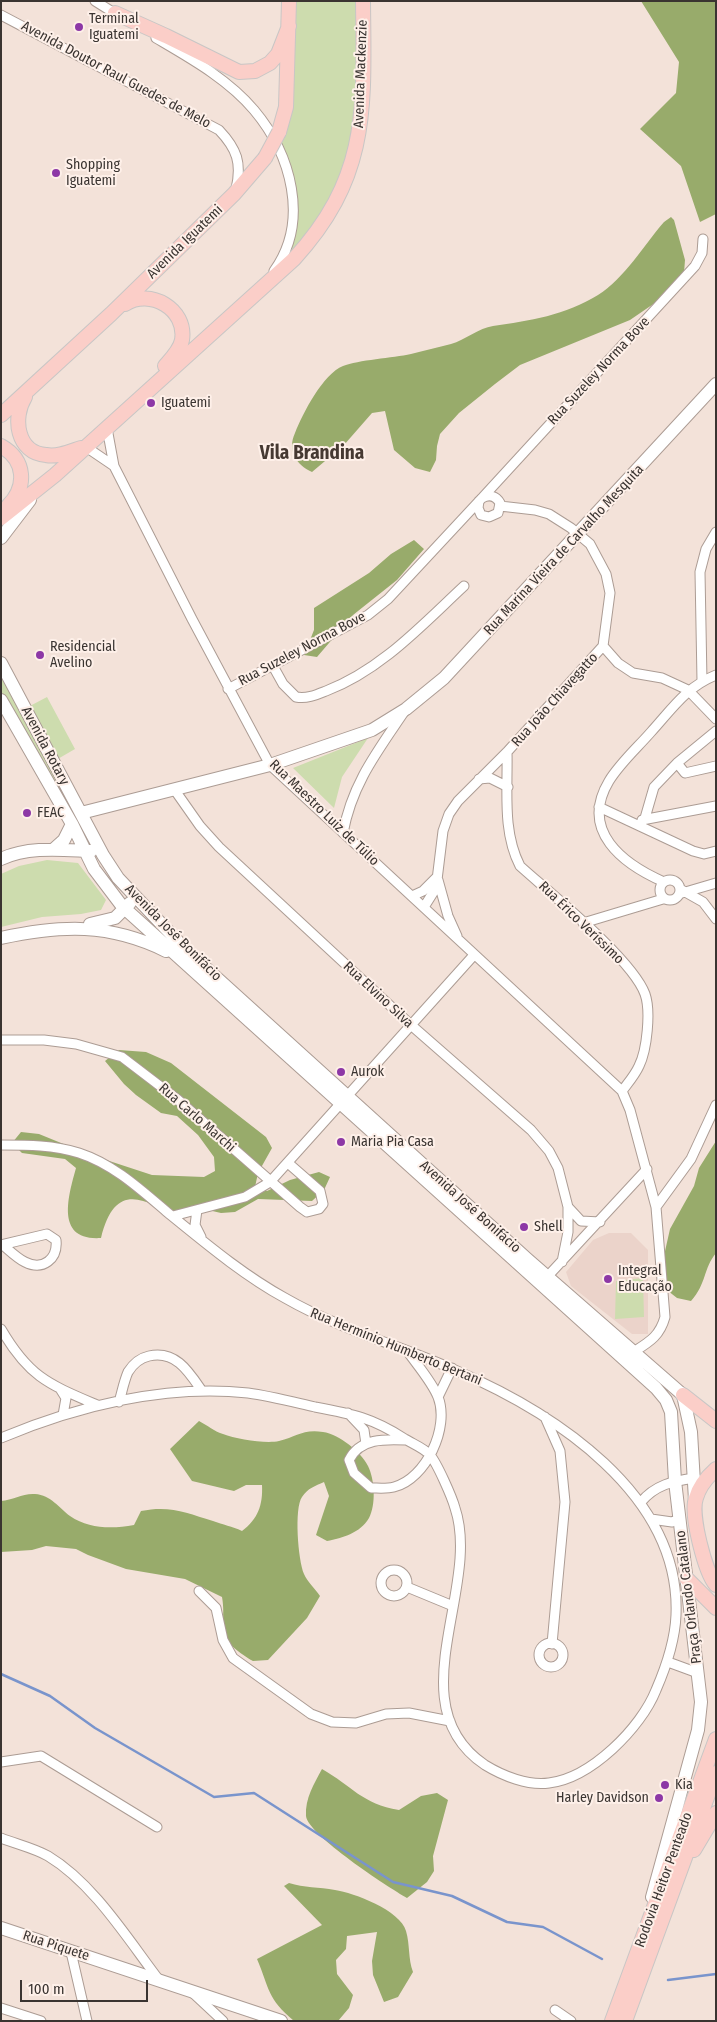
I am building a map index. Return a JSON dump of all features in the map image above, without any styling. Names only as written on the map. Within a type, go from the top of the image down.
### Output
[{"type":"main road","points":[[115,13],[238,72],[255,71],[270,63],[278,54],[289,26],[289,1]]},
{"type":"main road","name":"Avenida Mackenzie","points":[[257,293],[309,243],[324,224],[345,182],[358,138],[363,99],[363,1]]},
{"type":"main road","name":"Avenida Iguatemi","points":[[1,415],[111,314],[234,194],[265,158],[279,132],[286,107],[289,26]]},
{"type":"main road","points":[[1,538],[23,507],[55,475],[257,293]]},
{"type":"main road","points":[[111,314],[131,301],[145,298],[158,300],[167,306],[175,313],[180,323],[182,340],[179,348],[144,387],[136,401]]},
{"type":"main road","name":"Rua Marina Vieira de Carvalho Mesquita","points":[[80,812],[270,765],[372,730],[406,709],[444,678],[716,384]]},
{"type":"main road","points":[[32,386],[17,412],[18,429],[24,442],[34,452],[44,455],[57,456],[86,447]]},
{"type":"main road","points":[[1,446],[12,453],[17,460],[22,481],[16,498],[1,511]]},
{"type":"main road","points":[[1,518],[55,475]]},
{"type":"main road","name":"Avenida Rotary","points":[[1,663],[103,856]]},
{"type":"main road","name":"Avenida Rotary","points":[[1,700],[72,824]]},
{"type":"main road","points":[[54,849],[64,840],[72,824]]},
{"type":"main road","name":"Avenida José Bonifácio","points":[[72,824],[84,851],[107,888],[126,909],[547,1277],[635,1351],[683,1395]]},
{"type":"main road","points":[[1,859],[14,853],[54,849],[84,851],[103,856]]},
{"type":"main road","name":"Avenida José Bonifácio","points":[[103,856],[118,878],[187,950],[343,1099],[656,1388],[666,1400],[671,1412],[675,1480]]},
{"type":"main road","points":[[68,927],[104,922],[115,918],[126,909],[134,895]]},
{"type":"main road","name":"Avenida José Bonifácio","points":[[1,938],[40,930],[68,927],[108,930],[150,943],[185,961]]},
{"type":"main road","points":[[683,1395],[716,1421]]},
{"type":"main road","points":[[683,1395],[691,1432],[700,1550],[711,1579],[716,1585]]},
{"type":"main road","points":[[695,1500],[708,1476],[716,1469]]},
{"type":"main road","name":"Praça Orlando Catalano","points":[[675,1480],[698,1673]]},
{"type":"main road","points":[[687,1579],[716,1608]]},
{"type":"main road","points":[[644,1933],[659,1869],[698,1730],[701,1702],[698,1673]]},
{"type":"main road","name":"Rodovia Heitor Penteado","points":[[612,2021],[716,1739]]},
{"type":"main road","name":"Rodovia Heitor Penteado","points":[[625,2021],[716,1774]]},
{"type":"main road","points":[[676,1881],[716,1813]]},
{"type":"main road","name":"Rua Piquete","points":[[1,1928],[159,1980],[254,2017],[281,2021]]},
{"type":"street","points":[[94,1],[189,57],[232,89],[253,109],[269,130],[288,172],[294,205],[292,230],[280,263],[257,293]]},
{"type":"street","name":"Avenida Doutor Raul Guedes de Melo","points":[[1,15],[219,130],[235,149],[239,158],[240,171],[234,194]]},
{"type":"street","name":"Rua Suzeley Norma Bove","points":[[228,689],[350,626],[388,600],[695,266],[702,253],[704,239]]},
{"type":"street","points":[[107,428],[114,466]]},
{"type":"street","points":[[86,447],[114,466]]},
{"type":"street","name":"Rua Maestro Luiz de Túlio","points":[[114,466],[228,689],[270,765],[424,907],[474,956],[622,1091]]},
{"type":"street","points":[[493,496],[498,500],[500,506],[495,516],[485,517],[479,512],[481,499],[493,496]]},
{"type":"street","name":"Rua João Chiavegatto","points":[[424,907],[434,893],[443,831],[449,814],[479,779],[507,752],[604,646],[610,593],[599,559],[579,534],[549,514],[535,510],[500,506]]},
{"type":"street","points":[[702,681],[700,572],[706,549],[716,532]]},
{"type":"street","points":[[273,666],[283,684],[296,698],[310,697],[339,686],[364,672],[400,646],[464,586]]},
{"type":"street","points":[[604,646],[618,663],[633,674],[662,678],[688,690],[716,719]]},
{"type":"street","points":[[663,898],[662,886],[614,851],[602,828],[599,807],[605,788],[617,769],[688,690],[716,675]]},
{"type":"street","name":"Rua Marina Vieira de Carvalho Mesquita","points":[[343,833],[347,813],[356,787],[406,709]]},
{"type":"street","points":[[372,730],[380,739],[381,746]]},
{"type":"street","points":[[645,818],[654,787],[677,764],[716,731]]},
{"type":"street","name":"Rua Érico Veríssimo","points":[[507,752],[508,829],[512,851],[520,866],[612,950],[645,994],[648,1017],[646,1045],[640,1065],[622,1091]]},
{"type":"street","points":[[677,764],[685,773],[716,766]]},
{"type":"street","points":[[479,779],[490,778],[508,787]]},
{"type":"street","name":"Rua Elvino Silva","points":[[174,789],[200,826],[219,847],[411,1026],[531,1130],[549,1150],[558,1168],[568,1207],[568,1232],[562,1262]]},
{"type":"street","points":[[636,824],[645,818],[716,806]]},
{"type":"street","points":[[599,807],[692,852],[704,854],[716,851]]},
{"type":"street","points":[[412,896],[423,891],[437,877],[448,916],[459,940]]},
{"type":"street","points":[[638,906],[662,886],[673,881],[681,891],[703,902],[716,919]]},
{"type":"street","points":[[583,923],[663,898],[672,900],[681,891],[716,883]]},
{"type":"street","points":[[173,1216],[245,1197],[270,1182],[474,956]]},
{"type":"street","name":"Rua Carlo Marchi","points":[[1,1040],[44,1040],[76,1044],[122,1057],[177,1099],[306,1212],[319,1209],[323,1204],[320,1191],[288,1163]]},
{"type":"street","points":[[622,1091],[647,1169],[656,1207],[665,1317],[662,1330],[654,1339],[635,1351]]},
{"type":"street","points":[[656,1207],[690,1159],[714,1115],[716,1105]]},
{"type":"street","name":"Rua Hermínio Humberto Bertani","points":[[1,1145],[31,1145],[79,1153],[113,1169],[203,1241],[278,1295],[315,1315],[452,1368],[504,1392],[545,1416],[601,1460],[627,1487]]},
{"type":"street","points":[[547,1277],[600,1222],[647,1169]]},
{"type":"street","points":[[568,1207],[581,1221],[600,1222]]},
{"type":"street","points":[[197,1210],[195,1224],[203,1241]]},
{"type":"street","points":[[186,1213],[186,1227]]},
{"type":"street","points":[[47,1234],[56,1240],[57,1248],[55,1256],[47,1263],[36,1265],[26,1263],[2,1245],[47,1234]]},
{"type":"street","points":[[1,1329],[14,1350],[32,1372],[61,1389],[97,1405]]},
{"type":"street","points":[[406,1440],[378,1439],[366,1444],[352,1455],[349,1460],[354,1473],[371,1488],[395,1487],[408,1480],[421,1468],[440,1432],[442,1414],[438,1397],[408,1352]]},
{"type":"street","points":[[119,1402],[129,1372],[139,1359],[151,1356],[166,1355],[179,1362],[189,1372],[202,1391]]},
{"type":"street","points":[[438,1397],[452,1368]]},
{"type":"street","points":[[61,1389],[66,1398],[63,1415]]},
{"type":"street","points":[[1,1438],[63,1415],[97,1405],[202,1391],[249,1394],[348,1413],[376,1422],[429,1454],[455,1507],[460,1532],[460,1569],[445,1646],[445,1695],[450,1721],[462,1742],[476,1758],[497,1773],[519,1780],[549,1783],[583,1772],[612,1750],[634,1726],[652,1701],[668,1662]]},
{"type":"street","points":[[348,1413],[364,1430],[366,1444]]},
{"type":"street","points":[[545,1416],[560,1450],[565,1494],[552,1644]]},
{"type":"street","points":[[641,1502],[657,1488],[675,1480],[694,1478]]},
{"type":"street","name":"Praça Orlando Catalano","points":[[627,1487],[641,1502],[651,1519],[669,1561],[674,1587],[676,1616],[668,1662],[698,1673]]},
{"type":"street","points":[[651,1519],[672,1522],[680,1520]]},
{"type":"street","points":[[407,1587],[453,1606]]},
{"type":"street","points":[[199,1592],[216,1608],[223,1640],[233,1658],[310,1714],[332,1722],[356,1723],[386,1714],[408,1713],[450,1721]]},
{"type":"street","points":[[1,1762],[41,1756],[157,1827]]},
{"type":"street","points":[[1,1838],[47,1855],[85,1885],[159,1980]]},
{"type":"street","points":[[71,1952],[87,2021]]},
{"type":"street","points":[[194,1993],[223,2021]]},
{"type":"street","points":[[1,2008],[41,2021]]},
{"type":"street","points":[[555,2010],[571,2021]]},
{"type":"shaded area","name":"Integral Educação","points":[[609,1233],[631,1233],[648,1250],[648,1334],[632,1334],[571,1286],[566,1272],[593,1240]]},
{"type":"green space","points":[[294,1],[356,1],[356,112],[352,143],[330,203],[294,252],[291,252],[295,231],[281,145],[289,124],[293,103]]},
{"type":"green space","points":[[641,1],[716,1],[716,214],[700,222],[681,166],[640,129],[676,93],[679,62]]},
{"type":"green space","points":[[671,217],[674,220],[685,260],[684,273],[665,296],[630,320],[520,365],[459,413],[440,434],[436,460],[430,472],[415,468],[394,450],[385,411],[372,413],[344,445],[312,472],[297,461],[292,445],[295,433],[314,395],[336,370],[349,364],[411,354],[451,344],[488,327],[547,316],[573,308],[598,295],[617,280],[664,222]]},
{"type":"green space","points":[[414,540],[424,549],[397,580],[353,615],[317,657],[304,655],[314,630],[314,608],[369,573],[391,554]]},
{"type":"green space","points":[[1,668],[95,846],[85,846],[1,695]]},
{"type":"green space","points":[[47,697],[75,749],[56,760],[28,707]]},
{"type":"green space","points":[[368,738],[342,777],[334,808],[293,768]]},
{"type":"green space","points":[[47,860],[78,863],[106,900],[101,910],[81,914],[42,917],[1,927],[1,874],[19,866]]},
{"type":"green space","points":[[119,1050],[146,1052],[171,1063],[266,1137],[272,1148],[258,1173],[255,1187],[267,1191],[290,1180],[319,1172],[330,1177],[324,1190],[312,1201],[258,1199],[235,1212],[221,1213],[208,1210],[181,1219],[154,1205],[132,1199],[122,1201],[114,1208],[107,1220],[101,1238],[86,1237],[77,1232],[71,1225],[68,1215],[70,1192],[76,1168],[65,1159],[22,1153],[12,1143],[21,1132],[39,1134],[88,1154],[152,1175],[204,1177],[215,1171],[214,1157],[198,1135],[177,1116],[161,1113],[136,1095],[105,1061]]},
{"type":"green space","points":[[716,1141],[716,1253],[700,1288],[691,1301],[677,1298],[663,1287],[663,1260],[670,1229],[694,1186],[699,1168]]},
{"type":"green space","points":[[643,1278],[644,1317],[615,1319],[616,1281]]},
{"type":"green space","points":[[199,1421],[220,1433],[235,1438],[259,1441],[279,1441],[316,1431],[329,1433],[355,1450],[365,1461],[372,1478],[373,1506],[369,1518],[356,1531],[327,1541],[316,1535],[329,1496],[324,1482],[309,1489],[302,1497],[298,1512],[300,1558],[305,1577],[320,1596],[307,1618],[268,1660],[253,1661],[233,1647],[224,1632],[222,1597],[185,1579],[126,1569],[76,1549],[46,1546],[32,1550],[1,1552],[1,1501],[31,1494],[46,1497],[70,1516],[93,1526],[117,1527],[134,1525],[141,1511],[170,1509],[242,1531],[256,1516],[262,1499],[262,1485],[246,1485],[234,1491],[192,1481],[170,1449]]},
{"type":"green space","points":[[322,1769],[366,1799],[386,1807],[399,1810],[421,1796],[437,1793],[448,1800],[433,1856],[434,1871],[427,1882],[407,1898],[350,1860],[310,1825],[306,1816],[307,1803]]},
{"type":"green space","points":[[289,1883],[335,1890],[353,1895],[386,1910],[402,1923],[406,1931],[413,1972],[398,1997],[384,2002],[373,1975],[372,1961],[377,1932],[347,1936],[346,1949],[336,1960],[337,1974],[353,1995],[349,2008],[338,2021],[294,2021],[285,2013],[270,1993],[257,1959],[322,1925],[284,1886]]},
{"type":"waterway","points":[[1,1674],[50,1696],[95,1728],[214,1797],[254,1793],[393,1882],[452,1896],[507,1922],[543,1927],[602,1959]]},
{"type":"waterway","points":[[668,1980],[716,1974]]},
{"type":"place","name":"Terminal Iguatemi","points":[[79,27]]},
{"type":"place","name":"Shopping Iguatemi","points":[[56,173]]},
{"type":"place","name":"Iguatemi","points":[[151,403]]},
{"type":"place","name":"Residencial Avelino","points":[[40,655]]},
{"type":"place","name":"FEAC","points":[[27,813]]},
{"type":"place","name":"Aurok","points":[[341,1072]]},
{"type":"place","name":"Maria Pia Casa","points":[[341,1142]]},
{"type":"place","name":"Shell","points":[[524,1227]]},
{"type":"place","name":"Integral Educação","points":[[608,1279]]},
{"type":"place","name":"Kia","points":[[665,1785]]},
{"type":"place","name":"Harley Davidson","points":[[659,1798]]},
{"type":"district","name":"Vila Brandina","points":[[312,454]]}]
